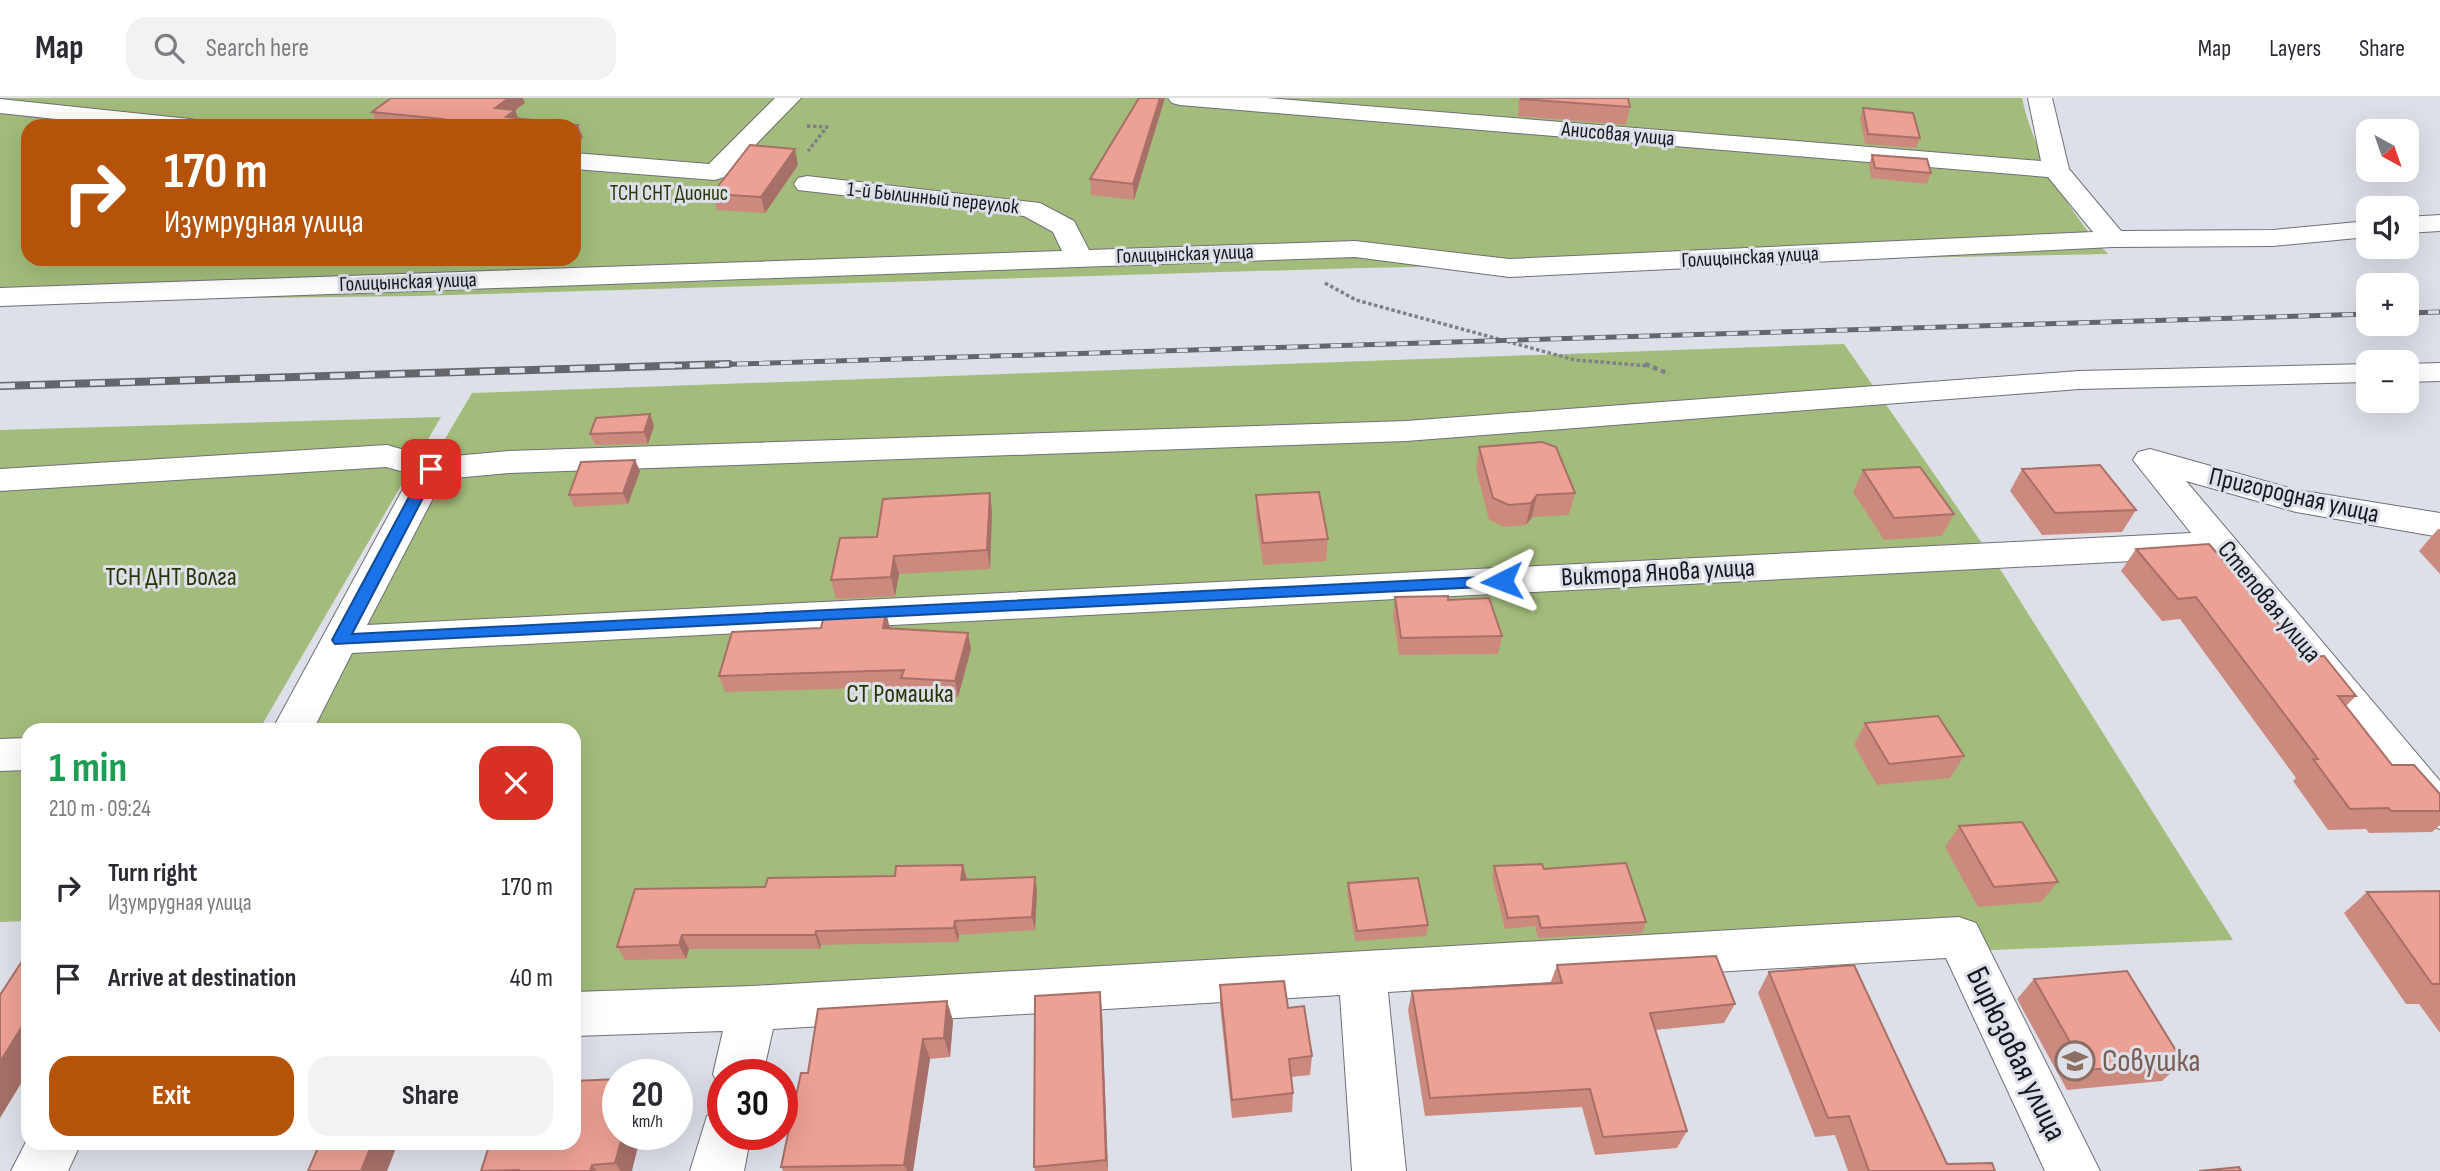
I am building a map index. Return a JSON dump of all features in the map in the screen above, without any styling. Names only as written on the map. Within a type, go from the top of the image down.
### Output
[{"type":"street","points":[[581,162],[715,173],[789,98]]},
{"type":"street","name":"Анисовая улица","points":[[1180,98],[2056,170]]},
{"type":"street","points":[[2040,98],[2056,170],[2113,239]]},
{"type":"street","points":[[0,106],[124,119]]},
{"type":"street","name":"1-й Былинный переулок","points":[[807,184],[1031,209],[1064,227],[1079,257]]},
{"type":"street","points":[[2419,224],[2440,223]]},
{"type":"street","name":"Голицынская улица","points":[[0,297],[1355,248],[1509,268],[2113,239],[2273,238],[2356,230]]},
{"type":"street","points":[[2419,373],[2440,372]]},
{"type":"street","points":[[0,480],[387,456],[431,469],[509,462],[1406,431],[2078,380],[2356,373]]},
{"type":"street","name":"Пригородная улица","points":[[2150,460],[2295,501],[2440,525]]},
{"type":"street","name":"Степовая улица","points":[[2150,460],[2440,811]]},
{"type":"street","points":[[296,723],[431,469]]},
{"type":"street","name":"Виктора Янова улица","points":[[340,640],[2221,544]]},
{"type":"street","points":[[0,754],[21,754]]},
{"type":"street","name":"Бирюзовая улица","points":[[1362,972],[1959,937],[2073,1171]]},
{"type":"street","points":[[581,1014],[752,1008],[1362,972],[1379,1171]]},
{"type":"street","points":[[741,1059],[752,1008]]},
{"type":"street","points":[[38,1171],[51,1150]]},
{"type":"street","points":[[717,1171],[722,1150]]},
{"type":"path","points":[[765,122],[827,127],[783,182],[807,184]]},
{"type":"path","points":[[1324,282],[1356,300],[1575,360],[1643,363],[1664,374],[1678,375]]},
{"type":"green space","name":"ТСН СНТ Дионис","points":[[0,98],[2022,98],[2035,139],[2055,181],[2080,221],[2108,254],[1360,268],[416,296],[0,301]]},
{"type":"green space","name":"СТ Ромашка","points":[[1844,344],[2002,572],[2233,940],[1947,952],[581,1026],[581,723],[278,723],[472,393]]},
{"type":"green space","name":"ТСН ДНТ Волга","points":[[441,417],[263,723],[21,723],[21,921],[0,922],[0,430]]},
{"type":"building","points":[[391,98],[509,98],[495,108],[515,110],[506,117],[524,119],[443,119],[372,112]]},
{"type":"building","points":[[1139,98],[1160,98],[1133,184],[1090,179]]},
{"type":"building","points":[[1628,98],[1630,107],[1521,99]]},
{"type":"building","points":[[1863,108],[1913,113],[1920,138],[1868,134]]},
{"type":"building","points":[[750,145],[795,149],[761,197],[712,194]]},
{"type":"building","points":[[1872,155],[1927,159],[1931,173],[1875,168]]},
{"type":"building","points":[[650,414],[644,432],[590,434],[596,418]]},
{"type":"building","points":[[1542,442],[1556,447],[1575,493],[1537,495],[1531,503],[1509,505],[1493,498],[1479,447]]},
{"type":"building","points":[[635,460],[623,493],[569,495],[581,462]]},
{"type":"building","points":[[2100,465],[2136,510],[2055,513],[2022,469]]},
{"type":"building","points":[[1920,467],[1954,514],[1894,518],[1863,470]]},
{"type":"building","points":[[1319,492],[1328,539],[1263,543],[1256,495]]},
{"type":"building","points":[[990,493],[987,550],[894,556],[891,577],[831,580],[840,538],[877,537],[883,499]]},
{"type":"building","points":[[2209,544],[2308,657],[2324,656],[2356,696],[2338,696],[2392,765],[2414,765],[2440,794],[2440,811],[2350,809],[2313,759],[2318,759],[2196,597],[2178,599],[2136,549]]},
{"type":"building","points":[[1448,596],[1448,600],[1489,598],[1502,636],[1401,638],[1395,597]]},
{"type":"building","points":[[886,612],[883,628],[968,633],[955,681],[901,678],[904,670],[719,676],[732,632],[821,628],[824,615]]},
{"type":"building","points":[[1938,716],[1964,756],[1889,764],[1865,723]]},
{"type":"building","points":[[2022,822],[2058,882],[1994,887],[1959,826]]},
{"type":"building","points":[[1626,863],[1646,922],[1541,928],[1538,916],[1508,918],[1494,866],[1542,864],[1544,869]]},
{"type":"building","points":[[963,865],[961,880],[1035,877],[1032,917],[955,921],[954,928],[816,931],[815,935],[682,935],[679,945],[617,947],[635,889],[765,887],[768,878],[895,876],[896,866]]},
{"type":"building","points":[[1418,878],[1428,925],[1357,931],[1348,883]]},
{"type":"building","points":[[2440,891],[2440,984],[2432,984],[2367,892]]},
{"type":"building","points":[[1716,956],[1735,1004],[1650,1013],[1687,1131],[1603,1137],[1590,1089],[1430,1098],[1412,991],[1562,983],[1557,965]]},
{"type":"building","points":[[21,963],[21,1028],[0,1062],[0,995]]},
{"type":"building","points":[[1854,965],[1947,1164],[1992,1163],[1995,1171],[1869,1171],[1849,1116],[1828,1118],[1769,972]]},
{"type":"building","points":[[2127,971],[2183,1062],[2086,1070],[2034,979]]},
{"type":"building","points":[[1284,981],[1288,1008],[1304,1006],[1312,1056],[1289,1059],[1293,1093],[1232,1100],[1220,985]]},
{"type":"building","points":[[1100,992],[1106,1160],[1034,1167],[1035,996]]},
{"type":"building","points":[[947,1001],[944,1038],[923,1039],[904,1165],[781,1167],[785,1150],[798,1150],[798,1087],[801,1073],[808,1073],[818,1009]]},
{"type":"building","points":[[602,1080],[602,1150],[619,1150],[615,1163],[592,1165],[590,1171],[481,1171],[488,1150],[581,1150],[581,1081]]},
{"type":"building","points":[[317,1150],[369,1150],[361,1171],[308,1171]]},
{"type":"building","points":[[2239,1167],[2241,1171],[2199,1171]]},
{"type":"railway","points":[[2419,313],[2440,312]]},
{"type":"railway","points":[[671,366],[2356,314]]},
{"type":"railway","points":[[0,386],[729,364]]},
{"type":"place","name":"Совушка","points":[[2075,1061]]},
{"type":"route","points":[[431,469],[340,640],[1502,581]]}]
